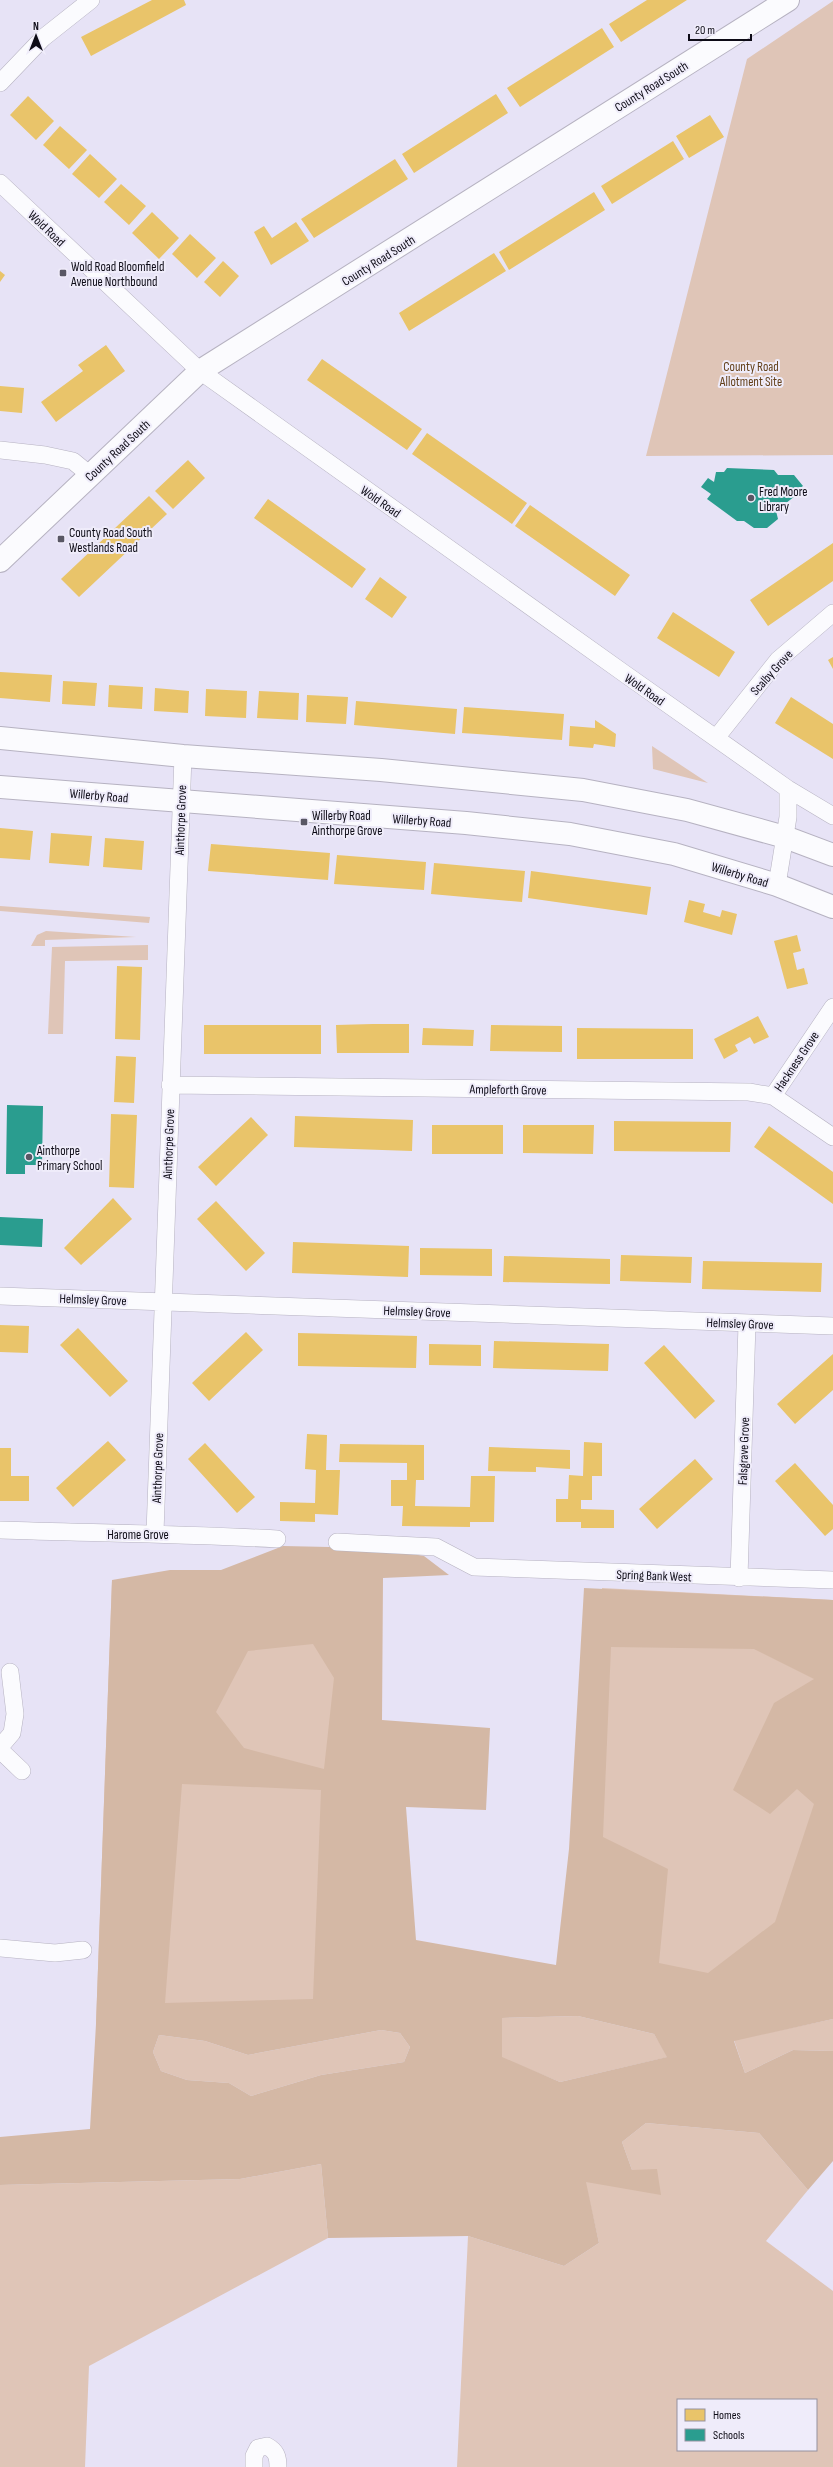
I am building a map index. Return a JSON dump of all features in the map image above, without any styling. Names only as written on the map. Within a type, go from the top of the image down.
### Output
[{"type":"street","points":[[0,83],[43,38],[91,0]]},
{"type":"street","name":"County Road South","points":[[0,561],[200,371],[788,0]]},
{"type":"street","name":"Wold Road","points":[[0,183],[200,371],[788,789],[833,816]]},
{"type":"street","points":[[0,450],[45,455],[73,461],[90,475]]},
{"type":"street","name":"Scalby Grove","points":[[716,738],[778,660],[833,614]]},
{"type":"street","points":[[0,738],[183,756],[381,770],[583,790],[687,810],[785,837],[833,855]]},
{"type":"street","name":"Ainthorpe Grove","points":[[155,1533],[180,802],[183,756]]},
{"type":"street","name":"Willerby Road","points":[[0,787],[466,823],[570,834],[674,854],[776,885],[833,907]]},
{"type":"street","points":[[776,885],[788,818],[788,789]]},
{"type":"street","name":"Hackness Grove","points":[[773,1096],[833,1006]]},
{"type":"street","name":"Ampleforth Grove","points":[[170,1085],[749,1092],[773,1096],[833,1137]]},
{"type":"street","name":"Helmsley Grove","points":[[0,1296],[833,1326]]},
{"type":"street","name":"Falsgrave Grove","points":[[739,1578],[747,1324]]},
{"type":"street","name":"Harome Grove","points":[[0,1530],[127,1535],[155,1533],[277,1539]]},
{"type":"street","name":"Spring Bank West","points":[[337,1542],[436,1547],[474,1567],[739,1578],[833,1580]]},
{"type":"street","points":[[0,1747],[12,1733],[15,1714],[10,1672]]},
{"type":"street","points":[[0,1750],[22,1771]]},
{"type":"street","points":[[0,1948],[55,1953],[83,1950]]},
{"type":"street","points":[[254,2467],[254,2456],[258,2448],[267,2446],[274,2450],[278,2458],[278,2467]]},
{"type":"green space","name":"County Road Allotment Site","points":[[833,1],[833,455],[646,456],[747,59]]},
{"type":"green space","points":[[652,746],[708,783],[653,769]]},
{"type":"green space","points":[[0,906],[150,917],[149,923],[0,911]]},
{"type":"green space","points":[[46,931],[136,937],[45,940],[45,946],[31,946],[37,935]]},
{"type":"green space","points":[[148,945],[148,960],[65,961],[63,1034],[48,1034],[52,947]]},
{"type":"green space","points":[[112,1580],[362,1583],[337,2012],[96,2024]]},
{"type":"green space","points":[[602,1588],[833,1600],[833,1963],[602,1998]]},
{"type":"green space","points":[[578,2016],[654,2034],[668,2057],[560,2082],[502,2058],[502,2018]]},
{"type":"green space","points":[[833,2019],[833,2051],[793,2050],[745,2073],[734,2040]]},
{"type":"green space","points":[[381,2030],[400,2033],[410,2047],[404,2062],[321,2075],[251,2096],[229,2083],[187,2080],[161,2071],[153,2052],[159,2035],[205,2041],[248,2055]]},
{"type":"green space","points":[[646,2123],[759,2133],[808,2190],[766,2241],[833,2291],[833,2467],[457,2467],[468,2236],[564,2266],[599,2243],[585,2181],[632,2170],[622,2142]]},
{"type":"green space","points":[[321,2164],[328,2238],[89,2366],[85,2467],[0,2467],[0,2185],[240,2179]]},
{"type":"shaded area","points":[[283,1546],[376,1548],[424,1556],[449,1575],[383,1578],[382,1720],[490,1728],[486,1810],[406,1807],[416,1940],[556,1965],[569,1849],[584,1588],[833,1600],[833,2019],[734,2041],[745,2073],[793,2050],[833,2051],[833,2161],[808,2190],[759,2133],[646,2123],[622,2142],[632,2170],[657,2169],[661,2195],[586,2182],[599,2243],[564,2266],[468,2236],[328,2238],[321,2164],[240,2179],[0,2185],[0,2137],[90,2129],[96,2024],[112,1580],[170,1570],[221,1570]],"holes":[[[313,1644],[334,1678],[324,1769],[244,1748],[216,1712],[248,1651]],[[611,1647],[754,1649],[814,1679],[774,1703],[733,1790],[770,1814],[797,1789],[814,1804],[775,1922],[708,1973],[659,1963],[668,1869],[603,1837]],[[182,1784],[321,1790],[313,1999],[165,2003]],[[578,2016],[654,2034],[667,2057],[560,2082],[502,2057],[502,2018]],[[381,2030],[400,2033],[410,2047],[404,2062],[321,2075],[251,2096],[229,2083],[187,2080],[161,2071],[153,2052],[159,2035],[205,2041],[248,2055]]]},
{"type":"building: Homes","points":[[152,0],[184,0],[186,5],[91,56],[81,37]]},
{"type":"building: Homes","points":[[647,0],[687,0],[621,42],[609,24]]},
{"type":"building: Homes","points":[[602,28],[614,47],[520,107],[507,88]]},
{"type":"building: Homes","points":[[496,94],[508,113],[414,173],[402,154]]},
{"type":"building: Homes","points":[[28,96],[54,121],[36,140],[10,115]]},
{"type":"building: Homes","points":[[710,115],[724,137],[689,158],[676,136]]},
{"type":"building: Homes","points":[[60,126],[87,150],[69,169],[43,145]]},
{"type":"building: Homes","points":[[673,141],[684,159],[612,204],[601,186]]},
{"type":"building: Homes","points":[[90,154],[117,179],[99,198],[72,174]]},
{"type":"building: Homes","points":[[395,159],[408,179],[314,238],[301,219]]},
{"type":"building: Homes","points":[[121,184],[146,206],[129,225],[104,202]]},
{"type":"building: Homes","points":[[594,192],[605,210],[509,270],[499,252]]},
{"type":"building: Homes","points":[[152,212],[179,238],[159,259],[132,233]]},
{"type":"building: Homes","points":[[296,222],[309,241],[271,265],[254,232],[264,226],[272,238]]},
{"type":"building: Homes","points":[[190,234],[216,258],[197,278],[172,254]]},
{"type":"building: Homes","points":[[494,253],[506,271],[409,331],[399,313]]},
{"type":"building: Homes","points":[[223,261],[239,276],[220,297],[204,282]]},
{"type":"building: Homes","points":[[0,271],[5,275],[0,282]]},
{"type":"building: Homes","points":[[106,345],[125,371],[56,422],[41,402],[83,371],[78,365]]},
{"type":"building: Homes","points":[[322,359],[422,429],[407,450],[307,380]]},
{"type":"building: Homes","points":[[0,386],[24,388],[22,413],[0,411]]},
{"type":"building: Homes","points":[[427,433],[527,503],[512,524],[412,454]]},
{"type":"building: Homes","points":[[188,460],[205,478],[173,509],[155,491]]},
{"type":"building: Homes","points":[[149,496],[167,514],[79,597],[61,579]]},
{"type":"building: Homes","points":[[268,499],[366,569],[352,588],[254,518]]},
{"type":"building: Homes","points":[[530,505],[630,575],[615,596],[515,526]]},
{"type":"building: Homes","points":[[833,543],[833,581],[768,626],[750,600]]},
{"type":"building: Homes","points":[[380,577],[407,597],[392,618],[365,599]]},
{"type":"building: Homes","points":[[673,612],[735,652],[719,677],[657,638]]},
{"type":"building: Homes","points":[[833,657],[833,669],[828,660]]},
{"type":"building: Homes","points":[[0,672],[52,675],[50,702],[0,698]]},
{"type":"building: Homes","points":[[63,681],[97,683],[95,706],[62,704]]},
{"type":"building: Homes","points":[[109,685],[143,687],[142,709],[108,707]]},
{"type":"building: Homes","points":[[155,688],[189,691],[188,713],[154,711]]},
{"type":"building: Homes","points":[[206,689],[247,691],[246,718],[205,716]]},
{"type":"building: Homes","points":[[259,691],[299,693],[298,720],[257,718]]},
{"type":"building: Homes","points":[[307,695],[348,697],[346,724],[306,722]]},
{"type":"building: Homes","points":[[791,697],[833,724],[833,759],[775,723]]},
{"type":"building: Homes","points":[[356,701],[457,709],[455,734],[354,725]]},
{"type":"building: Homes","points":[[464,707],[564,714],[562,740],[462,733]]},
{"type":"building: Homes","points":[[595,720],[616,734],[615,747],[594,744],[593,748],[569,746],[570,726],[595,728]]},
{"type":"building: Homes","points":[[0,828],[33,831],[30,860],[0,858]]},
{"type":"building: Homes","points":[[51,833],[92,836],[89,866],[49,863]]},
{"type":"building: Homes","points":[[105,838],[144,841],[142,870],[103,867]]},
{"type":"building: Homes","points":[[211,844],[330,853],[328,880],[208,871]]},
{"type":"building: Homes","points":[[337,855],[426,862],[424,890],[334,884]]},
{"type":"building: Homes","points":[[434,863],[525,871],[522,902],[431,894]]},
{"type":"building: Homes","points":[[531,871],[651,887],[647,915],[528,898]]},
{"type":"building: Homes","points":[[689,900],[705,904],[703,912],[720,917],[722,910],[737,914],[732,935],[684,922]]},
{"type":"building: Homes","points":[[797,935],[801,951],[793,953],[797,970],[804,968],[808,984],[787,989],[774,941]]},
{"type":"building: Homes","points":[[117,966],[142,967],[140,1040],[115,1039]]},
{"type":"building: Homes","points":[[758,1016],[769,1037],[754,1044],[750,1037],[735,1045],[738,1051],[724,1059],[714,1039]]},
{"type":"building: Homes","points":[[409,1024],[409,1053],[337,1053],[336,1025]]},
{"type":"building: Homes","points":[[204,1025],[321,1025],[321,1054],[204,1054]]},
{"type":"building: Homes","points":[[491,1025],[562,1026],[562,1052],[490,1051]]},
{"type":"building: Homes","points":[[423,1028],[474,1030],[473,1046],[422,1045]]},
{"type":"building: Homes","points":[[577,1028],[693,1029],[693,1059],[577,1059]]},
{"type":"building: Homes","points":[[116,1056],[136,1057],[134,1103],[114,1102]]},
{"type":"building: Homes","points":[[111,1114],[137,1115],[134,1188],[109,1187]]},
{"type":"building: Homes","points":[[295,1116],[413,1120],[412,1151],[294,1147]]},
{"type":"building: Homes","points":[[251,1117],[268,1135],[216,1186],[198,1167]]},
{"type":"building: Homes","points":[[614,1121],[731,1122],[730,1152],[614,1151]]},
{"type":"building: Homes","points":[[432,1125],[503,1125],[503,1154],[432,1154]]},
{"type":"building: Homes","points":[[523,1125],[594,1125],[593,1154],[523,1153]]},
{"type":"building: Homes","points":[[769,1126],[833,1172],[833,1204],[754,1147]]},
{"type":"building: Homes","points":[[113,1198],[132,1219],[81,1265],[64,1248]]},
{"type":"building: Homes","points":[[216,1201],[265,1253],[246,1271],[197,1219]]},
{"type":"building: Homes","points":[[293,1242],[409,1246],[408,1277],[292,1273]]},
{"type":"building: Homes","points":[[420,1248],[492,1249],[492,1276],[420,1275]]},
{"type":"building: Homes","points":[[621,1255],[692,1257],[691,1283],[620,1281]]},
{"type":"building: Homes","points":[[504,1256],[610,1259],[610,1284],[503,1282]]},
{"type":"building: Homes","points":[[703,1261],[822,1263],[821,1292],[702,1289]]},
{"type":"building: Homes","points":[[0,1325],[29,1326],[28,1353],[0,1352]]},
{"type":"building: Homes","points":[[78,1328],[128,1381],[110,1397],[60,1345]]},
{"type":"building: Homes","points":[[246,1332],[263,1350],[209,1401],[192,1383]]},
{"type":"building: Homes","points":[[298,1333],[417,1336],[416,1368],[298,1366]]},
{"type":"building: Homes","points":[[494,1341],[609,1344],[608,1371],[493,1368]]},
{"type":"building: Homes","points":[[429,1344],[481,1345],[481,1366],[429,1365]]},
{"type":"building: Homes","points":[[664,1345],[715,1401],[695,1419],[644,1363]]},
{"type":"building: Homes","points":[[833,1354],[833,1390],[795,1424],[777,1404]]},
{"type":"building: Homes","points":[[307,1434],[327,1435],[326,1470],[340,1470],[338,1515],[315,1514],[315,1522],[280,1521],[280,1502],[315,1503],[316,1470],[305,1469]]},
{"type":"building: Homes","points":[[108,1441],[126,1460],[73,1507],[56,1488]]},
{"type":"building: Homes","points":[[584,1442],[602,1443],[602,1476],[592,1476],[592,1500],[581,1500],[581,1509],[614,1510],[614,1528],[581,1528],[581,1522],[556,1522],[556,1499],[568,1499],[569,1475],[583,1476]]},
{"type":"building: Homes","points":[[205,1443],[255,1497],[237,1513],[188,1459]]},
{"type":"building: Homes","points":[[340,1444],[424,1445],[424,1480],[416,1480],[415,1506],[470,1507],[471,1476],[495,1476],[494,1522],[470,1522],[470,1527],[402,1526],[403,1506],[391,1506],[391,1480],[407,1480],[407,1463],[339,1462]]},
{"type":"building: Homes","points":[[489,1447],[570,1450],[570,1469],[536,1467],[536,1472],[488,1471]]},
{"type":"building: Homes","points":[[0,1448],[11,1448],[11,1476],[29,1476],[29,1501],[0,1501]]},
{"type":"building: Homes","points":[[695,1459],[713,1479],[657,1529],[639,1509]]},
{"type":"building: Homes","points":[[795,1463],[833,1505],[833,1529],[825,1536],[775,1481]]},
{"type":"building: Schools","name":"Fred Moore Library","points":[[727,468],[774,470],[778,475],[794,475],[803,486],[793,493],[795,496],[776,511],[778,519],[767,528],[754,528],[744,521],[737,521],[707,499],[711,494],[701,487],[708,478],[714,482],[716,472],[724,472]]},
{"type":"building: Schools","points":[[7,1105],[43,1106],[42,1165],[25,1165],[25,1174],[6,1174]]},
{"type":"building: Schools","points":[[0,1217],[43,1219],[42,1247],[0,1245]]},
{"type":"place","name":"Wold Road Bloomfield Avenue Northbound","points":[[63,273]]},
{"type":"place","name":"Fred Moore Library","points":[[751,498]]},
{"type":"place","name":"County Road South Westlands Road","points":[[61,539]]},
{"type":"place","name":"Willerby Road Ainthorpe Grove","points":[[304,822]]},
{"type":"place","name":"Ainthorpe Primary School","points":[[29,1157]]}]
